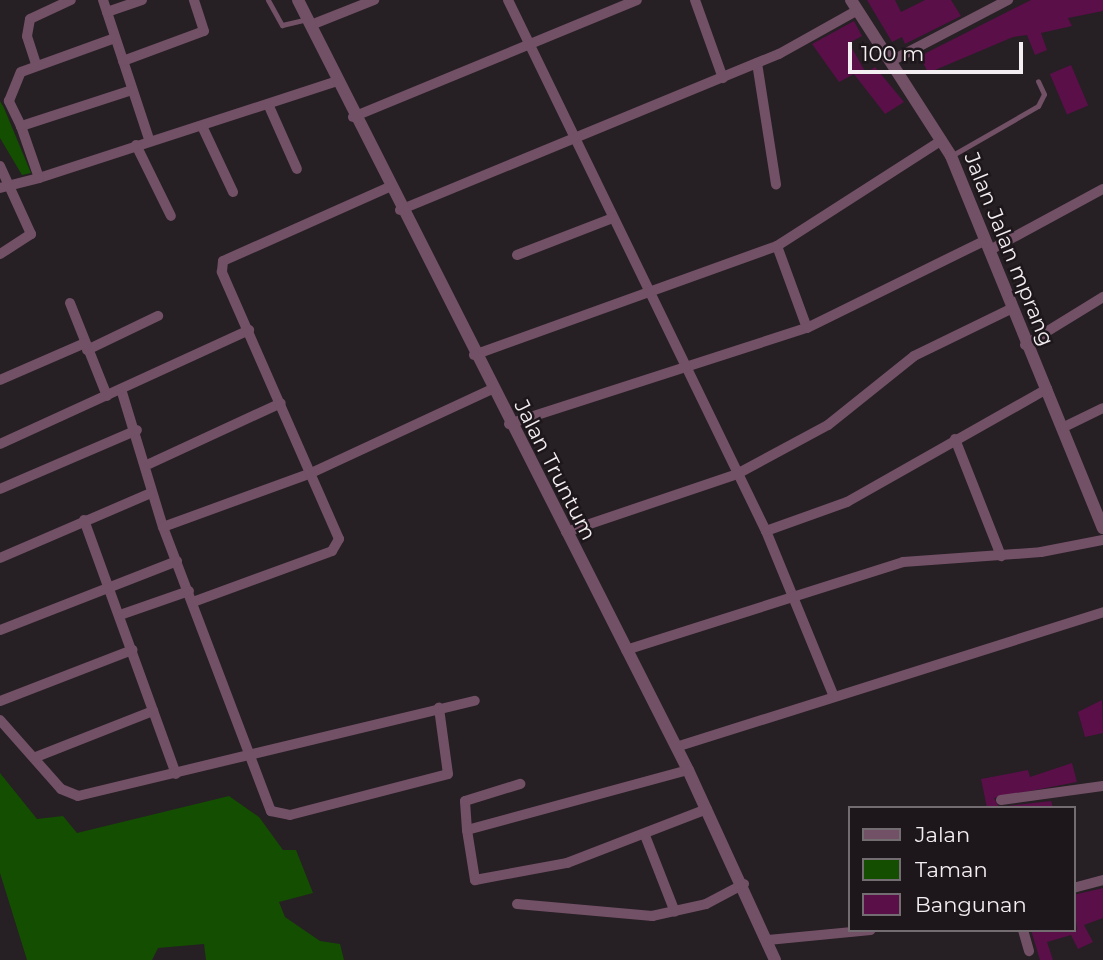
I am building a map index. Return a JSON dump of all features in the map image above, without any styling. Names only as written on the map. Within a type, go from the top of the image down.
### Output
[{"type":"street","points":[[36,64],[27,36],[30,19],[71,0]]},
{"type":"street","points":[[103,0],[149,139]]},
{"type":"street","points":[[107,12],[142,0]]},
{"type":"street","points":[[122,61],[204,32],[194,0]]},
{"type":"street","name":"Jalan Truntum","points":[[298,0],[400,210],[688,769],[744,884],[775,960]]},
{"type":"street","points":[[310,22],[374,0]]},
{"type":"street","points":[[509,0],[684,368],[766,531],[834,697]]},
{"type":"street","points":[[353,117],[636,0]]},
{"type":"street","points":[[695,0],[723,78]]},
{"type":"street","points":[[893,60],[1007,0]]},
{"type":"street","points":[[400,210],[757,63],[854,5]]},
{"type":"street","name":"Jalan Jalan mprang","points":[[854,5],[893,60],[951,156],[1011,309],[1064,428],[1103,528]]},
{"type":"street","points":[[39,178],[10,92],[21,72],[36,64],[115,38]]},
{"type":"street","points":[[757,63],[776,185]]},
{"type":"street","points":[[4,187],[337,81]]},
{"type":"street","points":[[21,127],[132,90]]},
{"type":"street","points":[[268,104],[297,169]]},
{"type":"street","points":[[202,126],[233,192]]},
{"type":"street","points":[[474,355],[777,246],[942,140]]},
{"type":"street","points":[[136,145],[171,216]]},
{"type":"street","points":[[0,166],[4,187],[31,234],[0,254]]},
{"type":"street","points":[[509,424],[807,328],[1103,189]]},
{"type":"street","points":[[193,602],[336,547],[338,534],[309,474],[222,272],[245,251],[390,190]]},
{"type":"street","points":[[517,256],[613,218]]},
{"type":"street","points":[[777,246],[807,328]]},
{"type":"street","points":[[1026,345],[1103,298]]},
{"type":"street","points":[[70,303],[107,396]]},
{"type":"street","points":[[566,533],[737,474],[828,425],[914,356],[1011,309]]},
{"type":"street","points":[[0,380],[158,316]]},
{"type":"street","points":[[0,444],[249,330]]},
{"type":"street","points":[[766,531],[847,502],[1047,388]]},
{"type":"street","points":[[163,527],[309,474],[492,389]]},
{"type":"street","points":[[121,390],[149,464],[152,493],[163,527],[249,756],[275,814],[430,780],[451,769],[439,708]]},
{"type":"street","points":[[149,464],[281,404]]},
{"type":"street","points":[[1064,428],[1103,408]]},
{"type":"street","points":[[0,489],[138,430]]},
{"type":"street","points":[[956,439],[1000,556]]},
{"type":"street","points":[[0,558],[152,493]]},
{"type":"street","points":[[84,520],[176,774]]},
{"type":"street","points":[[626,650],[903,562],[1000,556],[1103,540]]},
{"type":"street","points":[[0,630],[177,561]]},
{"type":"street","points":[[120,615],[189,591]]},
{"type":"street","points":[[676,747],[1103,612]]},
{"type":"street","points":[[0,701],[132,650]]},
{"type":"street","points":[[0,720],[36,757],[61,789],[78,796],[475,701]]},
{"type":"street","points":[[36,757],[153,711]]},
{"type":"street","points":[[467,830],[688,769]]},
{"type":"street","points":[[520,784],[465,801],[467,830],[477,881],[566,863],[646,838],[707,809]]},
{"type":"street","points":[[1001,800],[1103,786]]},
{"type":"street","points":[[646,838],[675,912]]},
{"type":"street","points":[[1075,887],[1103,880]]},
{"type":"street","points":[[517,904],[639,917],[675,912],[744,884]]},
{"type":"street","points":[[768,940],[850,932]]},
{"type":"street","points":[[1024,932],[1030,951]]},
{"type":"lane","points":[[268,0],[282,25],[310,22]]},
{"type":"lane","points":[[951,156],[1038,106],[1044,94],[1038,81]]},
{"type":"green space","points":[[0,101],[31,173],[22,175],[0,138]]},
{"type":"green space","points":[[0,773],[37,819],[63,816],[77,833],[229,796],[259,817],[283,850],[296,850],[313,893],[279,902],[285,917],[320,941],[340,944],[344,960],[206,960],[204,944],[158,948],[152,960],[27,960],[0,873]]},
{"type":"building","points":[[867,0],[895,0],[901,12],[925,0],[951,0],[961,16],[905,44],[902,37],[892,42]]},
{"type":"building","points":[[1031,0],[1103,0],[1103,11],[1068,18],[1072,26],[1041,33],[1047,50],[1035,55],[1027,35],[1013,37],[928,73],[920,56]]},
{"type":"building","points":[[854,21],[862,36],[849,43],[866,73],[875,67],[904,102],[885,114],[854,74],[839,82],[812,44]]},
{"type":"building","points":[[1071,65],[1088,106],[1067,114],[1050,74]]},
{"type":"building","points":[[1102,700],[1103,733],[1085,737],[1078,712]]},
{"type":"building","points":[[1072,763],[1077,782],[994,798],[998,806],[987,806],[981,779],[1028,770],[1030,777]]},
{"type":"building","points":[[1051,801],[1052,806],[1008,806]]},
{"type":"building","points":[[1103,888],[1103,918],[1084,925],[1093,942],[1078,949],[1071,935],[1047,942],[1053,960],[1040,960],[1032,932],[1075,932],[1075,895]]}]
